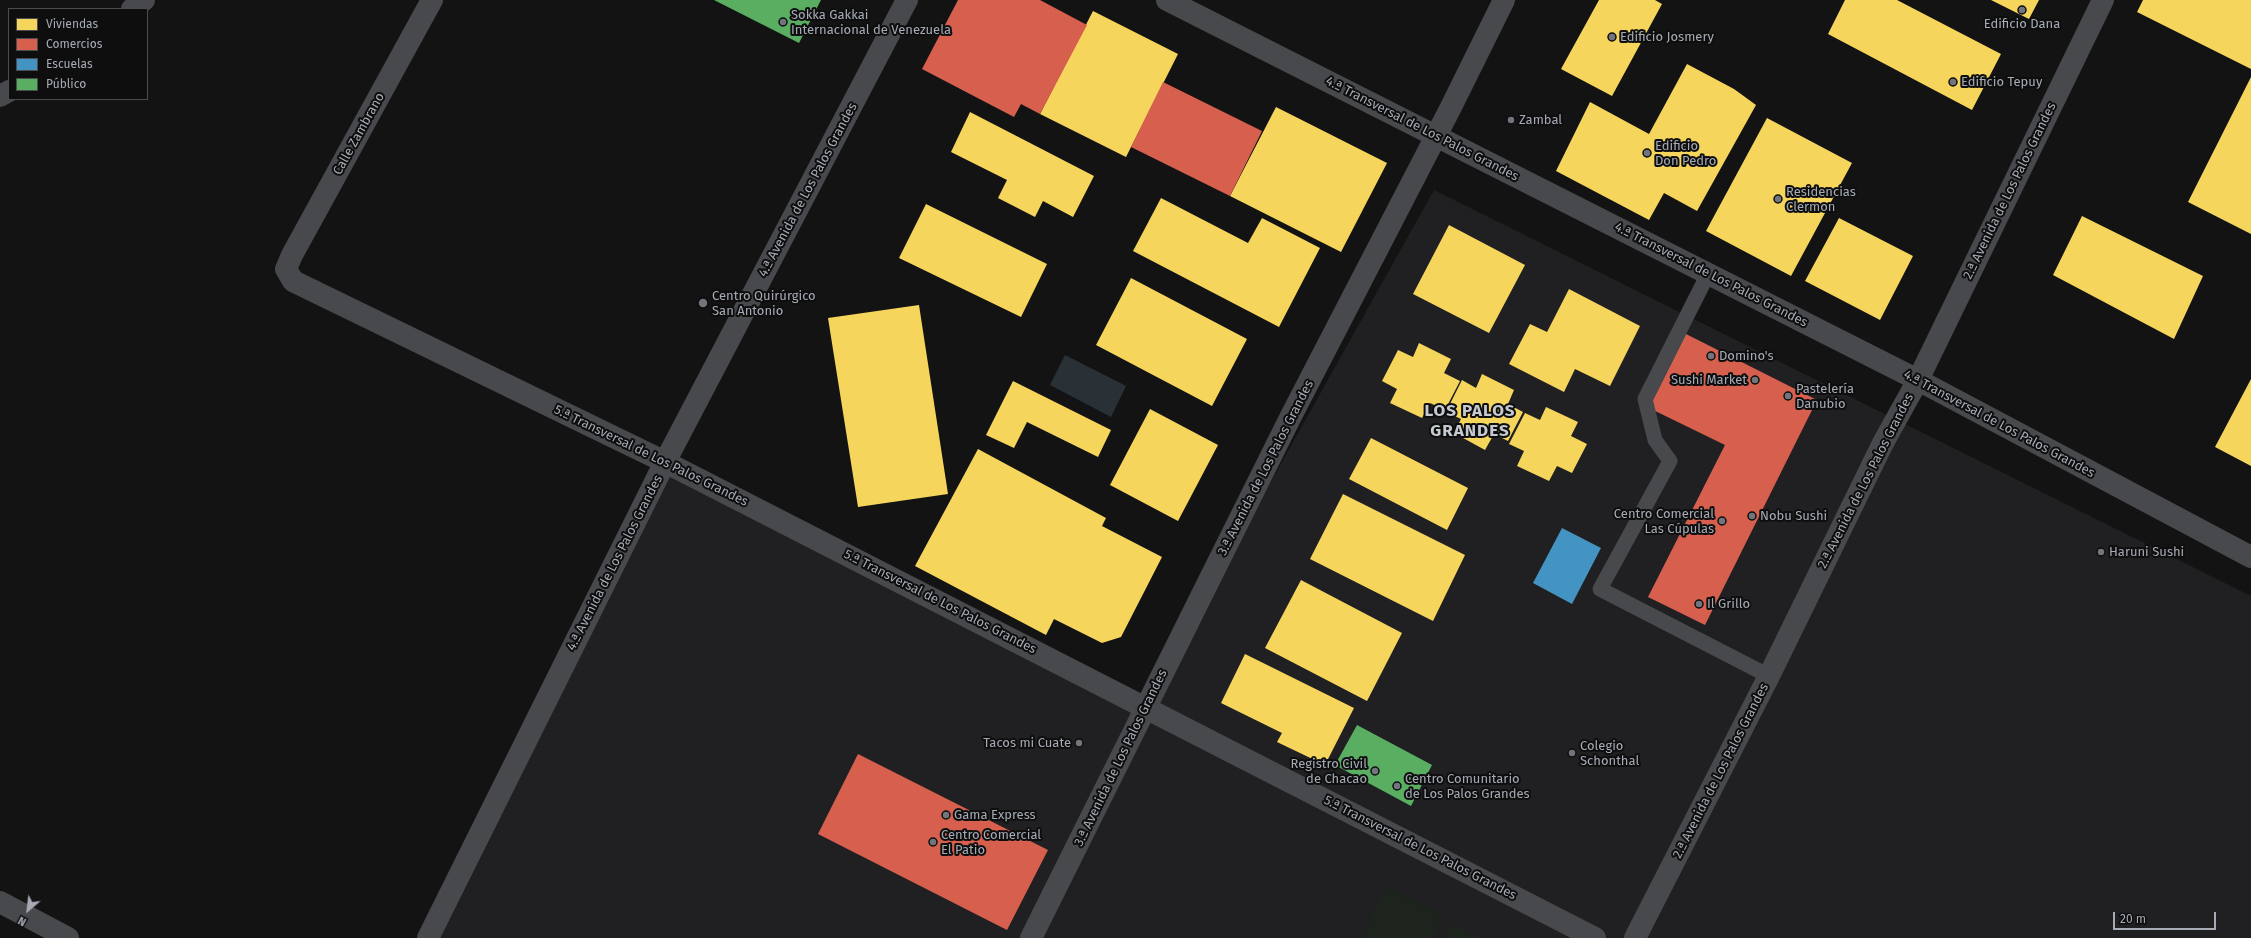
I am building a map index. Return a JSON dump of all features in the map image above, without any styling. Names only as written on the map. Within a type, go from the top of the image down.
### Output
[{"type":"street","points":[[133,8],[144,0]]},
{"type":"street","name":"Calle Zambrano","points":[[286,269],[432,0]]},
{"type":"street","name":"4.ª Avenida de Los Palos Grandes","points":[[428,938],[665,462],[907,0]]},
{"type":"street","name":"4.ª Transversal de Los Palos Grandes","points":[[1167,0],[1918,380],[2251,557]]},
{"type":"street","name":"3.ª Avenida de Los Palos Grandes","points":[[1031,938],[1290,418],[1436,136],[1504,0]]},
{"type":"street","name":"2.ª Avenida de Los Palos Grandes","points":[[1635,938],[1769,676],[1883,443],[1918,380],[2103,0]]},
{"type":"street","name":"5.ª Transversal de Los Palos Grandes","points":[[286,269],[293,280],[665,462],[1595,938]]},
{"type":"street","points":[[0,902],[68,938]]},
{"type":"lane","points":[[1708,274],[1645,399],[1655,440],[1670,461],[1600,589],[1769,676]]},
{"type":"shaded area","points":[[1434,190],[2251,596],[2251,938],[424,938],[665,462],[1145,707]]},
{"type":"shaded area","points":[[1065,355],[1126,386],[1111,417],[1050,385]]},
{"type":"shaded area","points":[[1385,887],[1443,915],[1432,938],[1362,938]]},
{"type":"shaded area","points":[[1451,923],[1481,938],[1444,938]]},
{"type":"building: Viviendas","name":"Edificio Josmery","points":[[1599,0],[1655,0],[1662,4],[1612,96],[1561,69]]},
{"type":"building: Viviendas","name":"Edificio Tepuy","points":[[1845,0],[1897,0],[2001,54],[1972,110],[1828,34]]},
{"type":"building: Viviendas","name":"Edificio Dana","points":[[1991,0],[2039,0],[2029,19]]},
{"type":"building: Viviendas","points":[[2143,0],[2251,0],[2251,69],[2137,12]]},
{"type":"building: Viviendas","points":[[1093,11],[1178,54],[1126,157],[1040,114]]},
{"type":"building: Viviendas","name":"Edificio Don Pedro","points":[[1687,64],[1734,89],[1756,105],[1697,211],[1664,193],[1649,220],[1556,171],[1590,102],[1649,134]]},
{"type":"building: Viviendas","points":[[2251,77],[2251,234],[2188,202]]},
{"type":"building: Viviendas","points":[[1276,107],[1387,163],[1341,252],[1230,196]]},
{"type":"building: Viviendas","points":[[970,112],[1094,176],[1073,217],[1043,201],[1035,217],[998,198],[1007,180],[951,152]]},
{"type":"building: Viviendas","name":"Residencias Clermon","points":[[1767,118],[1852,163],[1791,276],[1706,231]]},
{"type":"building: Viviendas","points":[[1161,198],[1248,243],[1262,218],[1320,248],[1279,327],[1133,251]]},
{"type":"building: Viviendas","points":[[926,204],[1047,264],[1021,317],[899,258]]},
{"type":"building: Viviendas","points":[[2082,216],[2203,276],[2174,339],[2053,275]]},
{"type":"building: Viviendas","points":[[1839,218],[1913,256],[1880,320],[1805,281]]},
{"type":"building: Viviendas","points":[[1449,225],[1525,265],[1489,333],[1413,294]]},
{"type":"building: Viviendas","points":[[1131,278],[1247,339],[1212,406],[1096,345]]},
{"type":"building: Viviendas","points":[[1569,289],[1640,326],[1610,386],[1575,369],[1564,392],[1509,364],[1530,324],[1547,332]]},
{"type":"building: Viviendas","points":[[919,305],[948,494],[858,507],[828,318]]},
{"type":"building: Viviendas","points":[[1419,343],[1451,359],[1444,373],[1460,381],[1445,410],[1430,403],[1422,418],[1390,403],[1397,389],[1382,381],[1398,350],[1413,357]]},
{"type":"building: Viviendas","points":[[1482,374],[1514,390],[1508,404],[1523,412],[1508,441],[1494,434],[1485,450],[1454,433],[1461,419],[1446,412],[1462,380],[1476,388]]},
{"type":"building: Viviendas","points":[[2251,379],[2251,466],[2215,447]]},
{"type":"building: Viviendas","points":[[1013,381],[1111,430],[1098,457],[1027,422],[1014,448],[986,435]]},
{"type":"building: Viviendas","points":[[1546,407],[1578,422],[1571,436],[1587,444],[1572,473],[1557,466],[1549,481],[1517,466],[1524,451],[1509,444],[1525,413],[1540,420]]},
{"type":"building: Viviendas","points":[[1150,409],[1218,445],[1178,521],[1110,485]]},
{"type":"building: Viviendas","points":[[1371,438],[1468,488],[1447,530],[1349,479]]},
{"type":"building: Viviendas","points":[[978,449],[1106,518],[1102,526],[1162,557],[1121,637],[1102,643],[1054,619],[1046,635],[915,566]]},
{"type":"building: Viviendas","points":[[1343,494],[1465,555],[1433,621],[1310,559]]},
{"type":"building: Viviendas","points":[[1301,580],[1402,633],[1367,701],[1265,648]]},
{"type":"building: Viviendas","points":[[1245,654],[1354,708],[1325,765],[1277,742],[1282,733],[1221,703]]},
{"type":"building: Comercios","points":[[958,0],[1040,0],[1087,25],[1040,114],[1021,104],[1014,117],[922,69]]},
{"type":"building: Comercios","points":[[1163,82],[1262,131],[1230,196],[1131,147]]},
{"type":"building: Comercios","name":"Centro Comercial Las Cúpulas","points":[[1686,334],[1817,400],[1705,625],[1648,597],[1725,445],[1649,408]]},
{"type":"building: Comercios","name":"Centro Comercial El Patio","points":[[858,754],[1048,850],[1007,930],[818,834]]},
{"type":"building: Escuelas","points":[[1562,528],[1601,548],[1572,604],[1533,583]]},
{"type":"building: Público","name":"Sokka Gakkai Internacional de Venezuela","points":[[714,0],[821,0],[799,43]]},
{"type":"building: Público","name":"Centro Comunitario de Los Palos Grandes","points":[[1357,725],[1432,765],[1411,806],[1335,765]]},
{"type":"place","name":"Edificio Dana","points":[[2022,10]]},
{"type":"place","name":"Sokka Gakkai Internacional de Venezuela","points":[[783,22]]},
{"type":"place","name":"Edificio Josmery","points":[[1612,37]]},
{"type":"place","name":"Edificio Tepuy","points":[[1953,82]]},
{"type":"place","name":"Zambal","points":[[1511,120]]},
{"type":"place","name":"Edificio Don Pedro","points":[[1647,153]]},
{"type":"place","name":"Residencias Clermon","points":[[1778,199]]},
{"type":"place","name":"Centro Quirúrgico San Antonio","points":[[703,303]]},
{"type":"place","name":"Domino's","points":[[1711,356]]},
{"type":"place","name":"Sushi Market","points":[[1755,380]]},
{"type":"place","name":"Pastelería Danubio","points":[[1788,396]]},
{"type":"place","name":"Nobu Sushi","points":[[1752,516]]},
{"type":"place","name":"Centro Comercial Las Cúpulas","points":[[1722,521]]},
{"type":"place","name":"Haruni Sushi","points":[[2101,552]]},
{"type":"place","name":"Il Grillo","points":[[1699,604]]},
{"type":"place","name":"Tacos mi Cuate","points":[[1079,743]]},
{"type":"place","name":"Colegio Schonthal","points":[[1572,753]]},
{"type":"place","name":"Registro Civil de Chacao","points":[[1375,771]]},
{"type":"place","name":"Centro Comunitario de Los Palos Grandes","points":[[1397,786]]},
{"type":"place","name":"Gama Express","points":[[946,815]]},
{"type":"place","name":"Centro Comercial El Patio","points":[[933,842]]},
{"type":"district","name":"LOS PALOS GRANDES","points":[[1470,421]]}]
